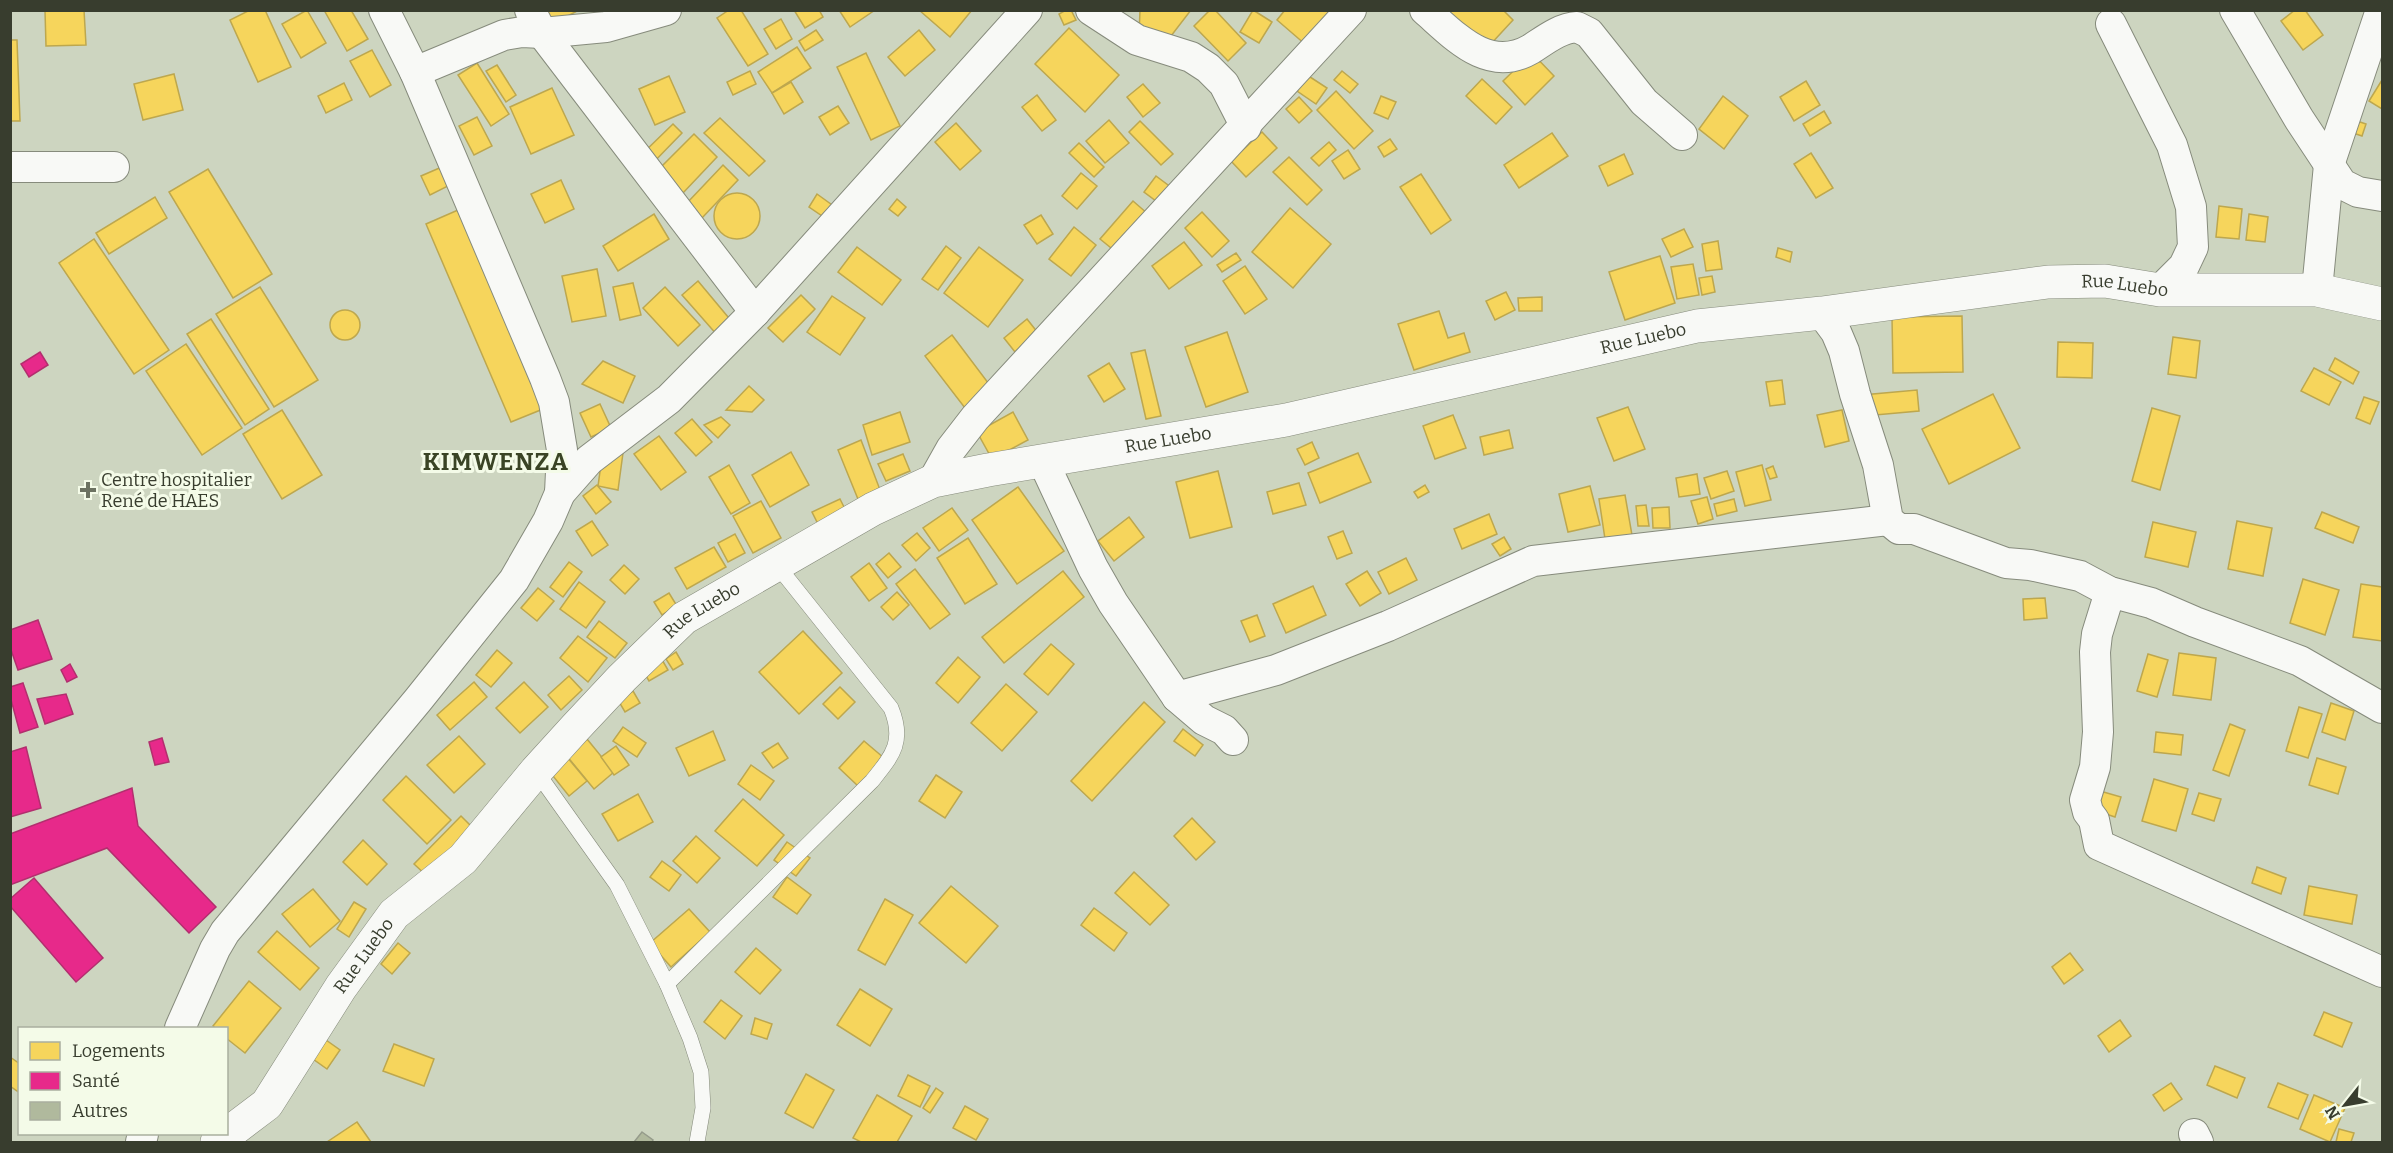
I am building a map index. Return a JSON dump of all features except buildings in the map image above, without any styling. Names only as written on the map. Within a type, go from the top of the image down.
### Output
[{"type":"street","points":[[384,10],[415,72],[554,402],[562,450],[560,493]]},
{"type":"street","points":[[181,1027],[214,949],[225,932],[418,700],[514,580],[548,521],[560,493],[589,460],[669,399],[755,312],[1027,10]]},
{"type":"street","points":[[1091,10],[1137,40],[1191,57],[1208,68],[1224,84],[1246,127]]},
{"type":"street","points":[[933,482],[951,449],[975,418],[1246,127],[1351,10]]},
{"type":"street","points":[[1425,10],[1466,45],[1484,55],[1520,55],[1559,32],[1577,27],[1589,33],[1644,102],[1682,135]]},
{"type":"street","points":[[2235,10],[2342,184],[2349,190],[2382,196]]},
{"type":"street","points":[[2317,290],[2329,165],[2381,10]]},
{"type":"street","points":[[415,72],[504,35],[522,32],[536,22],[606,27],[652,12]]},
{"type":"street","points":[[536,22],[576,78],[755,312]]},
{"type":"street","points":[[2111,24],[2172,145],[2191,207],[2193,247],[2184,266],[2160,290]]},
{"type":"street","points":[[576,78],[580,60],[606,27]]},
{"type":"street","points":[[10,167],[114,167]]},
{"type":"street","name":"Rue Luebo","points":[[228,1134],[267,1104],[341,987],[394,914],[463,859],[536,771],[622,678],[684,618],[873,509],[933,482],[988,470],[1286,420],[1697,326],[1822,313],[2048,282],[2105,281],[2160,290],[2317,290],[2382,304]]},
{"type":"street","points":[[1822,313],[1836,332],[1848,363],[1855,394],[1878,465],[1888,520],[1899,530],[1914,529],[2006,564],[2030,565],[2080,576],[2110,592],[2151,603],[2300,661],[2382,708]]},
{"type":"street","points":[[1043,461],[1093,568],[1113,603],[1177,697],[1204,720],[1224,730],[1233,740]]},
{"type":"street","points":[[1177,697],[1276,670],[1388,626],[1533,561],[1888,520]]},
{"type":"street","points":[[2110,592],[2097,634],[2095,652],[2098,732],[2095,767],[2085,800],[2088,812],[2094,820],[2099,845],[2382,972]]},
{"type":"lane","points":[[667,984],[864,789],[894,754],[897,730],[891,708],[776,564]]},
{"type":"lane","points":[[536,771],[617,885],[667,984],[690,1038],[701,1072],[703,1108],[697,1143]]},
{"type":"place","name":"Centre hospitalier René de HAES","points":[[88,490]]},
{"type":"district","name":"KIMWENZA","points":[[496,462]]}]
